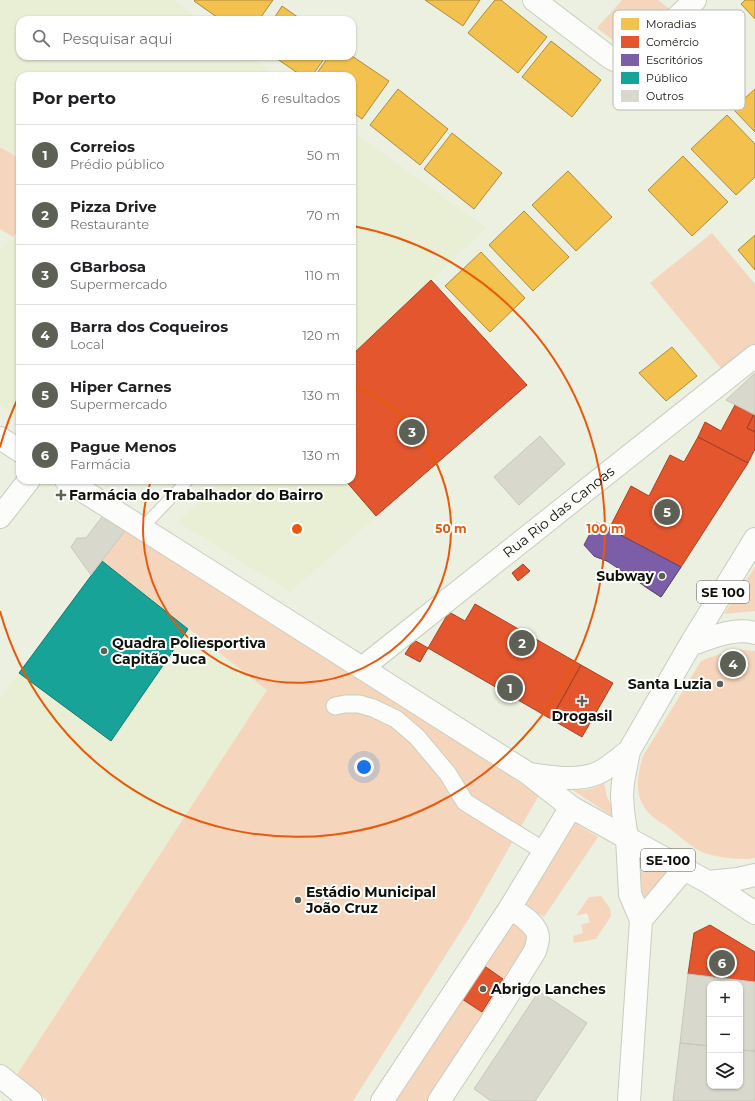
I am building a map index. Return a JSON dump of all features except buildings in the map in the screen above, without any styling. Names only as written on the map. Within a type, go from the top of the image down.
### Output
[{"type":"street","points":[[534,0],[613,60]]},
{"type":"street","points":[[684,10],[694,0]]},
{"type":"street","name":"Rua Rio das Canoas","points":[[362,668],[755,356]]},
{"type":"street","points":[[0,438],[16,448]]},
{"type":"street","points":[[0,517],[26,484]]},
{"type":"street","points":[[72,484],[530,774],[571,807],[626,838]]},
{"type":"street","name":"SE 100","points":[[629,751],[690,645],[755,539]]},
{"type":"street","points":[[690,645],[721,633],[753,632]]},
{"type":"street","points":[[335,706],[359,704],[373,708],[396,719],[417,737],[448,774],[465,802],[544,851]]},
{"type":"street","points":[[530,774],[559,778],[582,777],[598,772],[629,751]]},
{"type":"street","name":"SE-100","points":[[629,751],[623,782],[623,811],[630,894],[641,920],[629,1101]]},
{"type":"street","points":[[382,1101],[510,908],[571,807]]},
{"type":"street","name":"SE-100","points":[[626,838],[708,882],[755,913]]},
{"type":"street","name":"SE-100","points":[[641,920],[684,869]]},
{"type":"street","name":"SE-100","points":[[708,882],[738,879],[755,875]]},
{"type":"street","points":[[439,1101],[493,1019],[535,951],[538,939],[536,930],[530,923],[510,908]]},
{"type":"street","points":[[0,1076],[31,1101]]},
{"type":"lane","points":[[142,528],[184,484]]},
{"type":"shaded area","points":[[0,0],[173,0],[195,16],[16,16],[16,60],[255,60],[271,72],[16,72],[16,157],[0,147]]},
{"type":"shaded area","points":[[622,0],[658,0],[671,10],[613,10]]},
{"type":"shaded area","points":[[613,10],[613,40],[597,28]]},
{"type":"shaded area","points":[[356,134],[486,228],[431,280],[527,385],[290,592],[178,522],[218,484],[356,484]]},
{"type":"shaded area","points":[[0,147],[16,157],[16,234],[13,237],[0,229]]},
{"type":"shaded area","points":[[16,233],[16,409],[12,413],[0,405],[0,250]]},
{"type":"shaded area","points":[[712,233],[755,284],[755,347],[724,372],[650,283]]},
{"type":"shaded area","name":"Estádio Municipal João Cruz","points":[[127,528],[539,795],[468,920],[353,1101],[48,1101],[16,1076],[267,690],[102,561]]},
{"type":"shaded area","points":[[755,567],[755,611],[724,614]]},
{"type":"shaded area","points":[[188,629],[267,690],[16,1076],[0,1063],[0,699],[19,673],[112,740]]},
{"type":"shaded area","points":[[732,651],[755,651],[755,858],[749,859],[726,858],[710,855],[698,850],[653,817],[646,810],[639,796],[638,790],[639,772],[643,756],[701,661]]},
{"type":"shaded area","points":[[604,783],[607,797],[620,821],[563,784],[583,790],[593,788]]},
{"type":"shaded area","points":[[575,823],[598,837],[544,917],[523,904]]},
{"type":"shaded area","points":[[640,855],[667,870],[642,908]]},
{"type":"shaded area","points":[[601,896],[610,908],[611,916],[596,939],[574,943],[573,936],[583,933],[581,925],[590,922],[587,913],[576,916],[589,897]]},
{"type":"shaded area","points":[[510,908],[536,930],[513,985],[503,979],[482,1012],[493,1019],[439,1101],[382,1101]]},
{"type":"place","name":"GBarbosa","points":[[412,432]]},
{"type":"place","name":"Farmácia do Trabalhador do Bairro","points":[[61,495]]},
{"type":"place","name":"Hiper Carnes","points":[[667,512]]},
{"type":"place","name":"Subway","points":[[662,576]]},
{"type":"place","name":"Pizza Drive","points":[[522,643]]},
{"type":"place","name":"Quadra Poliesportiva Capitão Juca","points":[[104,651]]},
{"type":"place","name":"Barra dos Coqueiros","points":[[733,664]]},
{"type":"place","name":"Santa Luzia","points":[[720,684]]},
{"type":"place","name":"Correios","points":[[510,688]]},
{"type":"place","name":"Drogasil","points":[[582,701]]},
{"type":"place","name":"Estádio Municipal João Cruz","points":[[298,900]]},
{"type":"place","name":"Pague Menos","points":[[722,963]]},
{"type":"place","name":"Abrigo Lanches","points":[[483,989]]}]
